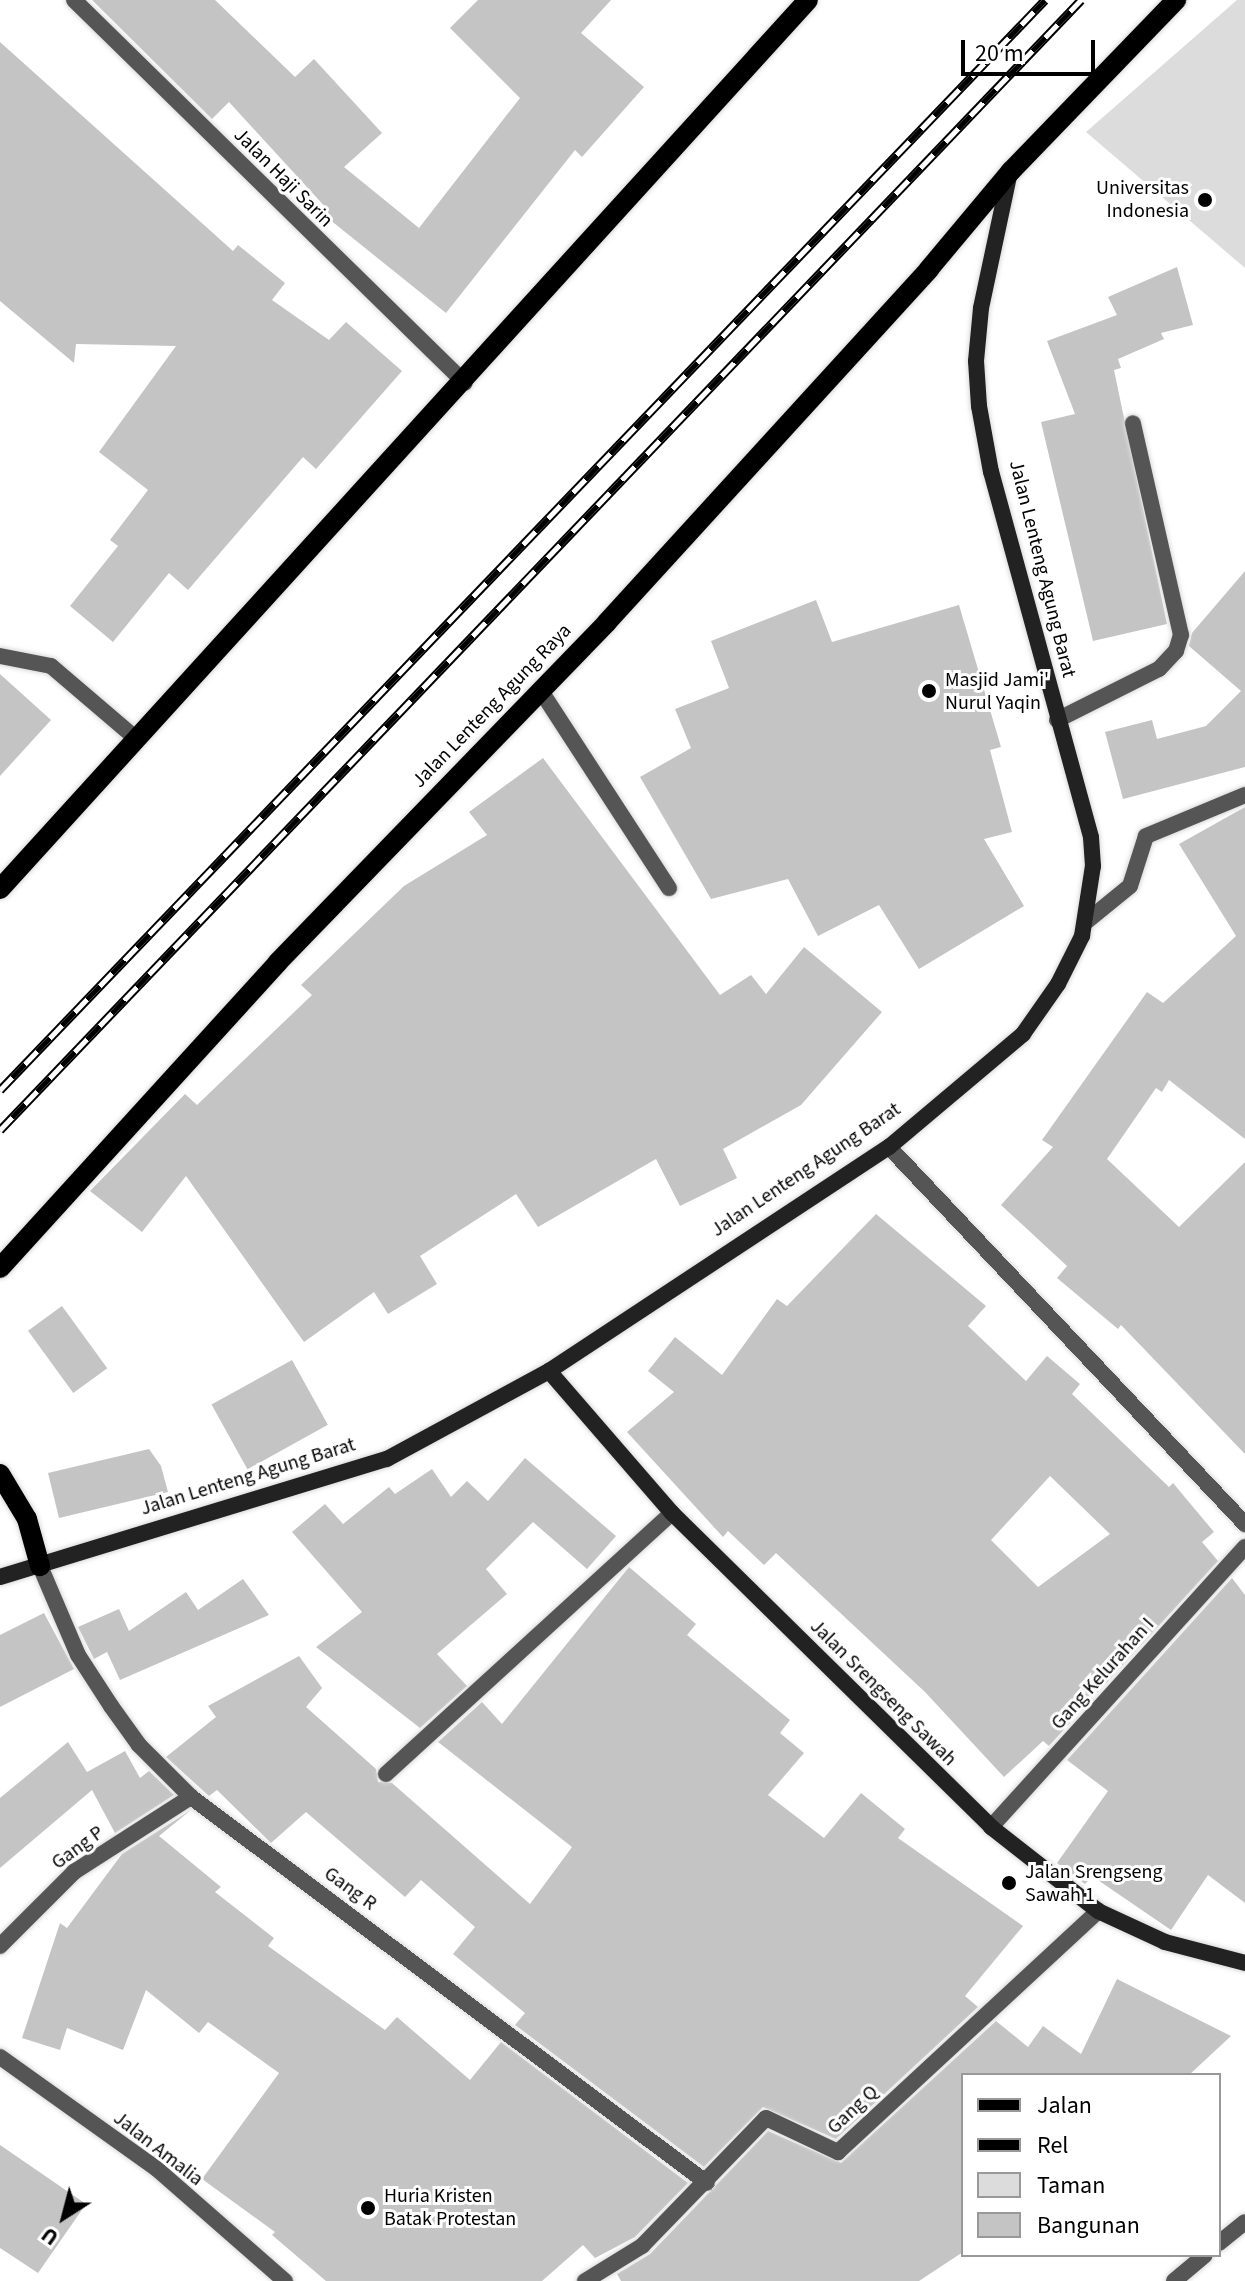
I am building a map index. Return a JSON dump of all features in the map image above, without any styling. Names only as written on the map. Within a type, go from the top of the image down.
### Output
[{"type":"main road","points":[[1011,171],[1122,50],[1176,0]]},
{"type":"main road","points":[[0,889],[134,737],[465,383],[799,3]]},
{"type":"main road","name":"Jalan Lenteng Agung Raya","points":[[0,1268],[278,962],[541,691],[813,398],[1011,171]]},
{"type":"main road","name":"Jalan Lenteng Agung Barat","points":[[0,1577],[387,1459],[549,1371],[889,1147],[1023,1034],[1058,984],[1087,921],[1093,887],[1091,837],[1057,720],[979,406],[981,308],[1011,171]]},
{"type":"main road","name":"Jalan Srengseng Sawah","points":[[549,1371],[672,1513],[991,1827],[1098,1911],[1165,1942],[1245,1963]]},
{"type":"main road","points":[[0,1474],[27,1519],[40,1566]]},
{"type":"street","name":"Jalan Haji Sarin","points":[[74,0],[465,383]]},
{"type":"street","points":[[1057,720],[1159,669],[1176,651],[1181,635],[1133,423]]},
{"type":"street","points":[[0,656],[51,666],[134,737]]},
{"type":"street","points":[[541,691],[669,888]]},
{"type":"street","points":[[1087,921],[1130,886],[1146,836],[1245,795]]},
{"type":"street","points":[[889,1147],[1245,1524]]},
{"type":"street","points":[[386,1774],[672,1513]]},
{"type":"street","name":"Gang Kelurahan I","points":[[991,1827],[1245,1547]]},
{"type":"street","name":"Gang R","points":[[40,1566],[78,1655],[111,1706],[139,1745],[191,1797],[707,2183]]},
{"type":"street","name":"Gang P","points":[[0,1946],[74,1872],[191,1797]]},
{"type":"street","name":"Gang Q","points":[[585,2281],[642,2246],[707,2183],[766,2118],[838,2152],[1098,1911]]},
{"type":"street","name":"Jalan Amalia","points":[[0,2057],[157,2169],[285,2281]]},
{"type":"street","points":[[1221,2241],[1245,2222]]},
{"type":"street","points":[[1174,2281],[1203,2257]]},
{"type":"green space","name":"Universitas Indonesia","points":[[1237,0],[1245,0],[1245,268],[1086,132]]},
{"type":"building","points":[[92,0],[215,0],[295,77],[314,59],[382,133],[344,167],[419,228],[520,98],[450,28],[478,0],[611,0],[581,33],[644,87],[582,157],[575,150],[446,313],[324,215],[328,210],[229,102],[212,119]]},
{"type":"building","points":[[0,42],[233,251],[238,245],[285,283],[272,300],[329,340],[346,322],[402,371],[316,469],[303,457],[188,590],[169,573],[113,642],[70,606],[118,546],[110,540],[148,490],[99,452],[176,346],[76,344],[74,363],[0,301]]},
{"type":"building","points":[[1177,267],[1193,325],[1161,333],[1164,339],[1118,359],[1121,368],[1114,370],[1167,624],[1093,641],[1041,422],[1075,414],[1047,341],[1117,315],[1108,297]]},
{"type":"building","points":[[1245,571],[1245,767],[1123,799],[1105,732],[1152,720],[1157,739],[1206,726],[1241,691],[1189,646],[1192,633]]},
{"type":"building","points":[[816,600],[832,642],[959,605],[1001,747],[990,750],[1012,832],[984,839],[1024,906],[919,969],[879,905],[818,936],[788,879],[711,899],[640,777],[691,748],[675,709],[729,688],[711,641]]},
{"type":"building","points":[[0,674],[51,720],[0,776]]},
{"type":"building","points":[[543,758],[720,995],[751,975],[766,994],[804,947],[882,1012],[801,1105],[723,1149],[737,1178],[680,1206],[656,1159],[538,1227],[516,1194],[420,1256],[437,1284],[388,1314],[374,1292],[304,1342],[186,1176],[142,1232],[90,1191],[185,1094],[197,1105],[312,995],[301,985],[404,886],[487,835],[469,812]]},
{"type":"building","points":[[1245,807],[1245,1139],[1169,1080],[1162,1092],[1156,1088],[1107,1159],[1179,1227],[1245,1162],[1245,1454],[1121,1325],[1118,1329],[1057,1278],[1067,1266],[1001,1205],[1053,1147],[1042,1140],[1147,992],[1163,1003],[1236,936],[1179,844]]},
{"type":"building","points":[[876,1214],[986,1306],[968,1326],[1026,1381],[1047,1356],[1080,1384],[1072,1394],[1169,1487],[1173,1483],[1214,1532],[1202,1542],[1218,1561],[1049,1746],[1043,1741],[1004,1777],[925,1692],[776,1553],[764,1565],[728,1531],[723,1537],[627,1432],[674,1392],[648,1371],[675,1337],[722,1375],[777,1299],[787,1306]],"holes":[[[1050,1476],[1110,1534],[1038,1587],[991,1540]]]},
{"type":"building","points":[[62,1306],[107,1368],[73,1393],[28,1331]]},
{"type":"building","points":[[292,1360],[328,1425],[247,1469],[212,1405]]},
{"type":"building","points":[[149,1449],[161,1466],[168,1492],[59,1518],[48,1473]]},
{"type":"building","points":[[525,1458],[616,1536],[587,1569],[533,1522],[486,1569],[507,1594],[437,1654],[467,1686],[420,1728],[316,1647],[362,1612],[292,1532],[325,1504],[343,1524],[389,1487],[395,1494],[432,1469],[451,1497],[467,1481],[488,1501]]},
{"type":"building","points":[[629,1567],[696,1624],[687,1635],[790,1720],[780,1733],[804,1753],[768,1795],[824,1838],[861,1793],[905,1829],[898,1838],[1023,1926],[965,1996],[978,2007],[836,2139],[763,2107],[704,2167],[515,2025],[525,2013],[453,1954],[475,1927],[421,1880],[405,1897],[306,1812],[271,1843],[217,1790],[209,1796],[166,1757],[216,1717],[208,1706],[299,1656],[322,1688],[306,1707],[376,1769],[378,1782],[392,1783],[530,1904],[572,1847],[438,1742],[482,1702],[502,1724]]},
{"type":"building","points":[[1232,1578],[1245,1595],[1245,1903],[1208,1875],[1171,1930],[1092,1876],[1085,1884],[1057,1863],[1108,1791],[1067,1760]]},
{"type":"building","points":[[243,1579],[269,1615],[120,1680],[107,1652],[94,1659],[78,1627],[119,1609],[129,1631],[186,1592],[198,1610]]},
{"type":"building","points":[[44,1613],[74,1669],[0,1707],[0,1635]]},
{"type":"building","points":[[68,1742],[87,1772],[125,1751],[140,1778],[149,1771],[174,1795],[115,1833],[92,1790],[0,1868],[0,1798]]},
{"type":"building","points":[[191,1810],[159,1836],[221,1887],[215,1892],[274,1938],[268,1946],[385,2030],[397,2017],[470,2080],[501,2042],[688,2183],[635,2237],[595,2258],[583,2245],[542,2281],[326,2281],[272,2235],[275,2232],[202,2179],[279,2073],[208,2022],[199,2033],[146,1990],[123,2050],[67,2028],[60,2050],[22,2038],[60,1923],[67,1928],[122,1854]]},
{"type":"building","points":[[1117,1979],[1231,2036],[1191,2073],[961,2073],[961,2253],[919,2281],[621,2281],[617,2274],[650,2254],[768,2131],[841,2163],[996,2021],[1028,2047],[1043,2026],[1081,2054]]},
{"type":"building","points":[[0,2145],[86,2204],[38,2273],[0,2248]]},
{"type":"railway","points":[[0,1090],[1045,0]]},
{"type":"railway","points":[[0,1130],[1081,0]]},
{"type":"place","name":"Universitas Indonesia","points":[[1205,200]]},
{"type":"place","name":"Masjid Jami' Nurul Yaqin","points":[[929,691]]},
{"type":"place","name":"Jalan Srengseng Sawah 1","points":[[1009,1883]]},
{"type":"place","name":"Huria Kristen Batak Protestan","points":[[368,2208]]}]
